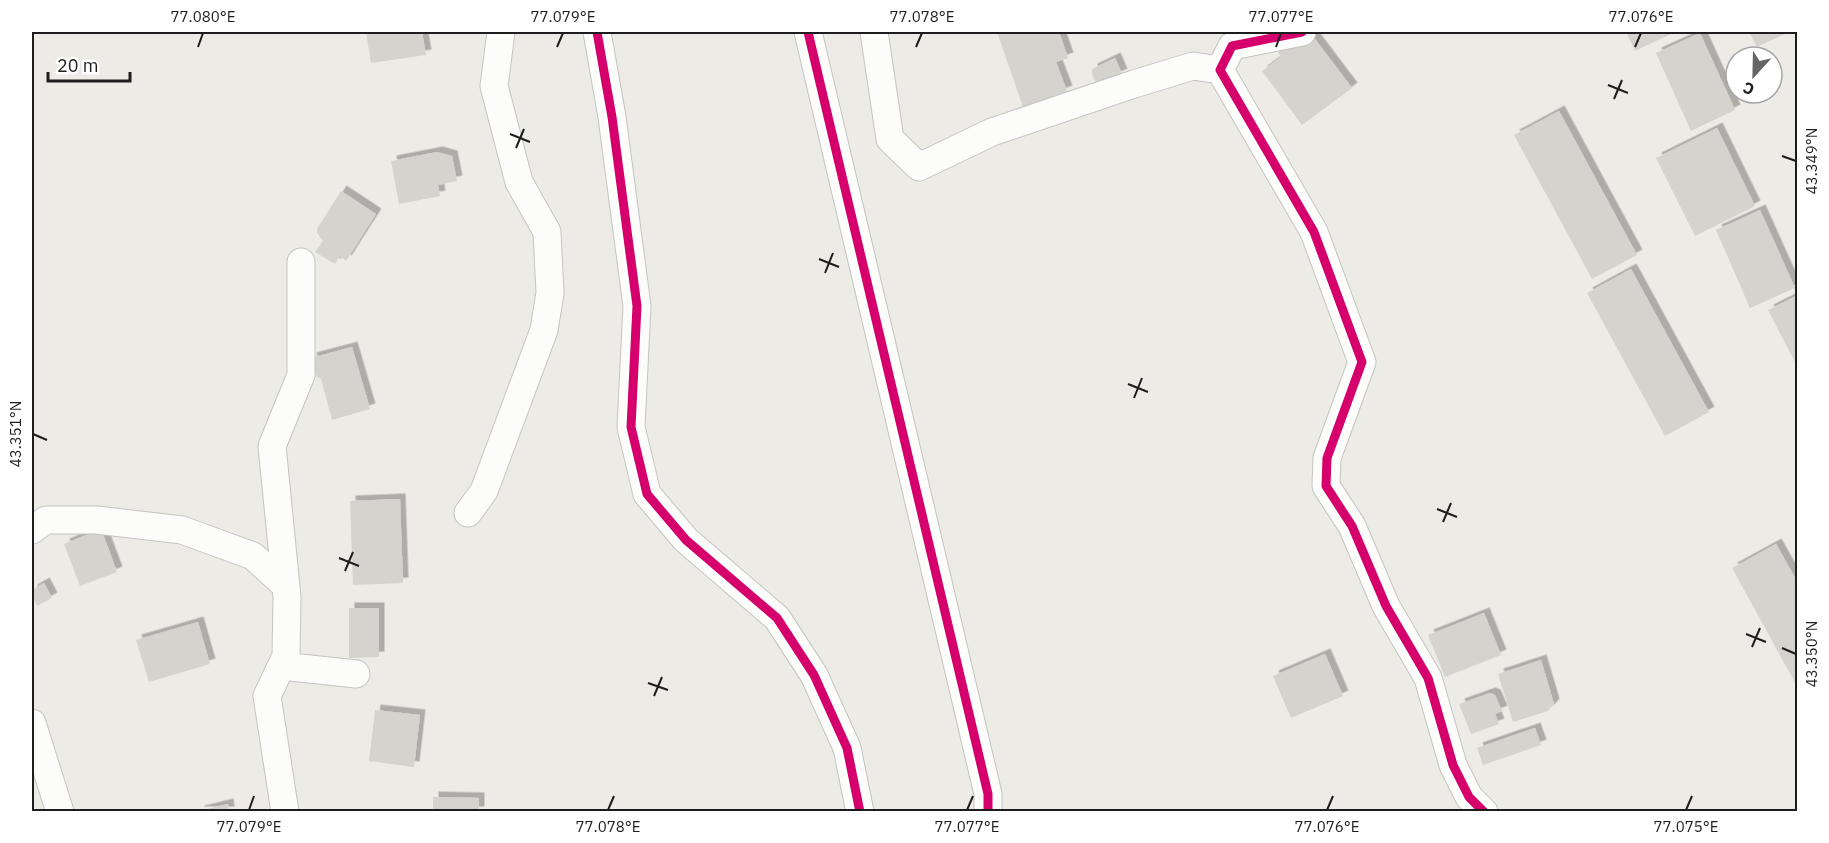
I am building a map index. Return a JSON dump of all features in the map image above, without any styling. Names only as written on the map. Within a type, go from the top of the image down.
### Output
[{"type":"street","points":[[468,513],[484,490],[544,330],[550,293],[547,232],[519,182],[494,86],[501,32]]},
{"type":"street","points":[[597,32],[612,117],[637,306],[631,427],[647,494],[686,540],[777,618],[814,675],[847,748],[860,812]]},
{"type":"street","points":[[808,32],[988,794],[988,812]]},
{"type":"street","points":[[874,32],[890,139],[919,167],[993,132],[1134,84],[1194,66],[1220,70]]},
{"type":"street","points":[[1220,70],[1232,46],[1302,32]]},
{"type":"street","points":[[1220,70],[1314,232],[1362,362],[1328,458],[1326,486],[1352,526],[1386,606],[1428,678],[1453,765],[1469,797],[1484,812]]},
{"type":"street","points":[[285,812],[267,696],[286,656],[286,586],[272,446],[301,375],[301,262]]},
{"type":"street","points":[[32,530],[46,520],[97,520],[182,530],[253,556],[286,586]]},
{"type":"street","points":[[282,666],[356,674]]},
{"type":"street","points":[[32,723],[60,812]]},
{"type":"building","points":[[366,32],[422,32],[426,55],[371,63]]},
{"type":"building","points":[[997,32],[1059,32],[1068,58],[1056,62],[1067,91],[1023,107]]},
{"type":"building","points":[[1626,32],[1675,32],[1635,51]]},
{"type":"building","points":[[1749,32],[1789,32],[1761,45],[1756,45]]},
{"type":"building","points":[[1700,33],[1724,86],[1724,105],[1733,105],[1735,110],[1691,131],[1656,53]]},
{"type":"building","points":[[1312,35],[1352,88],[1302,125],[1262,71],[1281,57],[1278,52],[1300,36]]},
{"type":"building","points":[[1115,58],[1122,74],[1097,85],[1092,69]]},
{"type":"building","points":[[1559,111],[1637,255],[1592,279],[1514,135]]},
{"type":"building","points":[[1717,128],[1755,206],[1695,236],[1656,158]]},
{"type":"building","points":[[437,152],[452,156],[457,181],[438,185],[440,196],[399,204],[391,161]]},
{"type":"building","points":[[341,191],[376,214],[346,261],[340,256],[335,264],[315,252],[323,241],[317,229]]},
{"type":"building","points":[[1760,210],[1795,288],[1750,308],[1716,230]]},
{"type":"building","points":[[1631,269],[1709,412],[1665,436],[1587,293]]},
{"type":"building","points":[[1798,295],[1798,368],[1768,310]]},
{"type":"building","points":[[352,347],[370,409],[332,420],[321,379],[316,376],[311,358]]},
{"type":"building","points":[[400,499],[403,583],[353,585],[350,501]]},
{"type":"building","points":[[101,529],[117,572],[80,586],[64,544]]},
{"type":"building","points":[[1776,544],[1798,583],[1798,688],[1732,568]]},
{"type":"building","points":[[44,583],[52,598],[37,606],[32,590]]},
{"type":"building","points":[[349,608],[379,608],[379,657],[349,658]]},
{"type":"building","points":[[1484,613],[1501,655],[1445,677],[1428,635]]},
{"type":"building","points":[[198,622],[210,664],[149,682],[136,640]]},
{"type":"building","points":[[1325,654],[1343,696],[1291,718],[1273,676]]},
{"type":"building","points":[[1541,660],[1554,704],[1548,711],[1513,722],[1498,674]]},
{"type":"building","points":[[1490,693],[1495,695],[1502,711],[1495,714],[1499,724],[1471,734],[1459,704]]},
{"type":"building","points":[[375,710],[420,715],[414,767],[369,761]]},
{"type":"building","points":[[1535,728],[1541,745],[1483,765],[1477,748]]},
{"type":"building","points":[[433,797],[479,798],[479,812],[433,812]]},
{"type":"building","points":[[228,804],[229,812],[199,812],[199,811]]},
{"type":"cycle path","points":[[597,32],[612,117],[637,306],[631,427],[647,494],[686,540],[777,618],[814,675],[847,748],[860,812]]},
{"type":"cycle path","points":[[808,32],[988,794],[988,812]]},
{"type":"cycle path","points":[[1302,32],[1232,46],[1220,70],[1314,232],[1362,362],[1327,458],[1326,486],[1352,526],[1386,606],[1428,678],[1453,765],[1469,797],[1484,812]]}]
